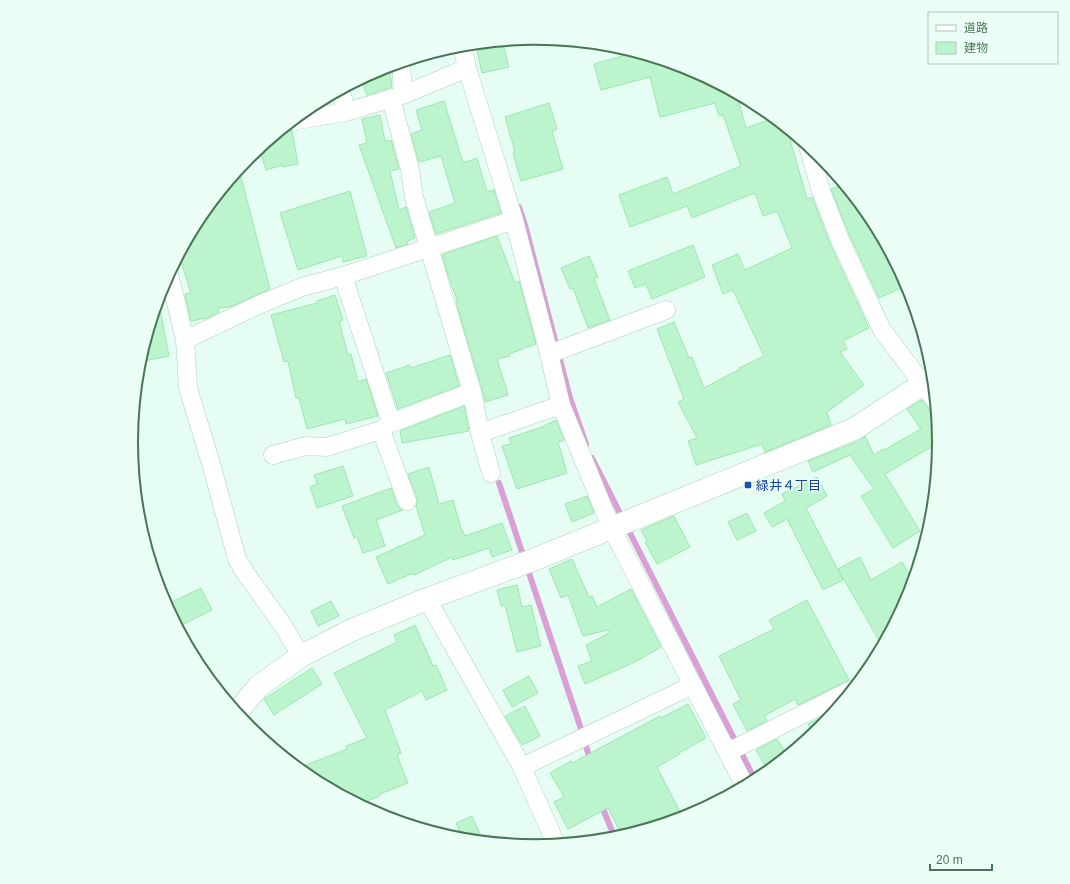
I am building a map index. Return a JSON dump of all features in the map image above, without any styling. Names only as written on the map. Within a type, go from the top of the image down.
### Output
[{"type":"street","points":[[464,52],[467,68],[514,220],[549,354],[560,405],[611,527],[742,780]]},
{"type":"street","points":[[303,120],[346,112],[397,97],[467,68]]},
{"type":"street","points":[[400,69],[397,97],[414,197],[472,392],[480,433],[491,473]]},
{"type":"street","points":[[342,95],[346,112]]},
{"type":"street","points":[[811,157],[840,240],[882,330],[928,385]]},
{"type":"street","points":[[184,340],[256,306],[302,287],[343,276],[514,220]]},
{"type":"street","points":[[343,276],[407,501]]},
{"type":"street","points":[[171,283],[184,340],[188,388],[212,467],[237,559],[282,624],[301,656]]},
{"type":"street","points":[[549,354],[666,310]]},
{"type":"street","points":[[240,708],[259,686],[301,656],[352,630],[427,599],[532,560],[854,429],[929,388]]},
{"type":"street","points":[[273,455],[306,446],[327,448],[472,392]]},
{"type":"street","points":[[480,433],[560,405]]},
{"type":"street","points":[[427,599],[522,767],[553,838]]},
{"type":"street","points":[[522,767],[693,685]]},
{"type":"street","points":[[728,752],[840,695]]},
{"type":"building","points":[[503,46],[509,67],[482,73],[477,51]]},
{"type":"building","points":[[623,56],[663,66],[687,75],[738,101],[746,128],[768,120],[789,138],[807,199],[812,197],[830,244],[869,328],[843,341],[847,349],[840,352],[864,385],[827,412],[831,425],[765,452],[762,444],[696,465],[688,441],[697,438],[678,402],[684,399],[657,329],[674,322],[689,358],[692,357],[704,388],[764,356],[733,290],[723,294],[712,265],[738,254],[745,270],[792,248],[777,211],[763,216],[755,193],[692,218],[687,206],[630,227],[619,195],[667,177],[673,194],[741,166],[723,115],[719,116],[715,103],[660,117],[650,77],[601,90],[594,64]]},
{"type":"building","points":[[390,72],[392,87],[367,95],[363,84]]},
{"type":"building","points":[[444,101],[463,163],[477,158],[487,192],[494,190],[501,213],[436,234],[429,212],[455,203],[441,156],[419,162],[411,134],[422,130],[416,110]]},
{"type":"building","points":[[549,103],[557,129],[552,131],[563,169],[521,181],[513,153],[515,152],[505,117]]},
{"type":"building","points":[[380,115],[385,141],[391,140],[399,169],[390,171],[399,210],[406,207],[415,238],[407,241],[408,244],[396,248],[359,145],[367,143],[362,119]]},
{"type":"building","points":[[288,131],[292,131],[298,164],[283,167],[283,165],[266,170],[261,155]]},
{"type":"building","points":[[241,176],[270,289],[230,307],[218,308],[219,312],[207,318],[191,321],[185,294],[191,293],[181,262],[205,221],[220,200]]},
{"type":"building","points":[[838,186],[865,221],[891,266],[901,288],[879,298],[850,236],[831,189]]},
{"type":"building","points":[[350,191],[367,256],[343,262],[342,256],[298,270],[280,213]]},
{"type":"building","points":[[497,236],[515,283],[519,281],[536,344],[509,354],[510,356],[497,359],[508,395],[485,402],[456,302],[458,302],[442,255]]},
{"type":"building","points":[[693,245],[705,277],[652,299],[646,284],[635,288],[628,271]]},
{"type":"building","points":[[589,256],[598,277],[594,279],[610,320],[588,328],[573,288],[570,289],[561,268]]},
{"type":"building","points":[[335,295],[343,320],[339,321],[348,355],[351,354],[358,382],[366,379],[378,416],[346,424],[345,419],[307,429],[299,398],[296,398],[288,361],[284,362],[271,315],[317,303],[317,301]]},
{"type":"building","points":[[160,311],[169,356],[147,360]]},
{"type":"building","points":[[450,355],[459,386],[398,409],[386,373],[410,365],[411,368]]},
{"type":"building","points":[[922,400],[927,407],[930,409],[932,447],[885,474],[920,531],[893,548],[861,496],[874,489],[850,455],[813,472],[808,461],[859,441],[865,436],[874,455],[883,449],[884,450],[921,429],[907,409]]},
{"type":"building","points":[[464,406],[469,431],[402,443],[400,431]]},
{"type":"building","points":[[556,420],[564,440],[558,442],[567,473],[517,489],[502,446],[511,444],[509,438],[542,427]]},
{"type":"building","points":[[343,466],[353,496],[317,508],[310,487],[317,484],[314,475]]},
{"type":"building","points":[[429,467],[439,504],[453,500],[462,532],[463,531],[465,536],[502,523],[512,550],[492,557],[489,548],[453,560],[452,557],[414,575],[413,573],[388,584],[376,557],[425,535],[416,506],[417,497],[408,474]]},
{"type":"building","points":[[817,477],[827,496],[806,508],[843,580],[823,590],[787,519],[772,527],[764,513],[785,501],[782,494]]},
{"type":"building","points":[[391,488],[397,505],[403,510],[376,520],[385,546],[363,553],[357,537],[354,538],[342,506]]},
{"type":"building","points":[[587,496],[594,513],[572,522],[565,504]]},
{"type":"building","points":[[747,513],[756,531],[737,540],[728,522]]},
{"type":"building","points":[[674,516],[690,547],[657,564],[645,542],[647,541],[641,530]]},
{"type":"building","points":[[860,557],[871,580],[902,562],[909,575],[902,594],[879,641],[838,569]]},
{"type":"building","points":[[572,559],[589,597],[592,596],[597,607],[631,589],[661,647],[633,663],[585,684],[578,666],[592,661],[586,645],[609,633],[608,630],[583,636],[568,595],[561,598],[549,569]]},
{"type":"building","points":[[517,585],[522,607],[531,605],[541,646],[517,652],[505,605],[501,606],[497,590]]},
{"type":"building","points":[[201,588],[212,610],[183,625],[172,602]]},
{"type":"building","points":[[807,600],[849,680],[798,705],[795,699],[764,716],[767,721],[747,731],[733,704],[741,700],[719,656],[774,629],[769,620]]},
{"type":"building","points":[[331,601],[339,616],[318,626],[311,611]]},
{"type":"building","points":[[415,625],[433,666],[436,665],[447,690],[426,700],[422,691],[385,710],[401,753],[397,755],[408,783],[366,801],[336,786],[306,765],[347,749],[346,746],[367,738],[334,673],[397,642],[394,635]]},
{"type":"building","points":[[312,668],[322,684],[274,715],[264,699]]},
{"type":"building","points":[[529,676],[538,693],[512,707],[503,690]]},
{"type":"building","points":[[688,704],[706,738],[657,767],[680,812],[663,818],[619,829],[608,808],[568,829],[554,802],[564,797],[550,773],[571,761],[572,763],[660,716],[661,718]]},
{"type":"building","points":[[525,706],[540,736],[522,745],[505,716]]},
{"type":"building","points":[[821,718],[810,728],[808,724]]},
{"type":"building","points":[[777,739],[784,751],[765,766],[756,750]]},
{"type":"building","points":[[472,816],[480,834],[478,835],[460,831],[456,823]]},
{"type":"waterway","points":[[519,207],[570,398],[586,444]]},
{"type":"waterway","points":[[592,458],[752,774]]},
{"type":"waterway","points":[[499,483],[590,760]]},
{"type":"waterway","points":[[601,804],[612,831]]},
{"type":"place","name":"緑井４丁目","points":[[748,485]]}]
